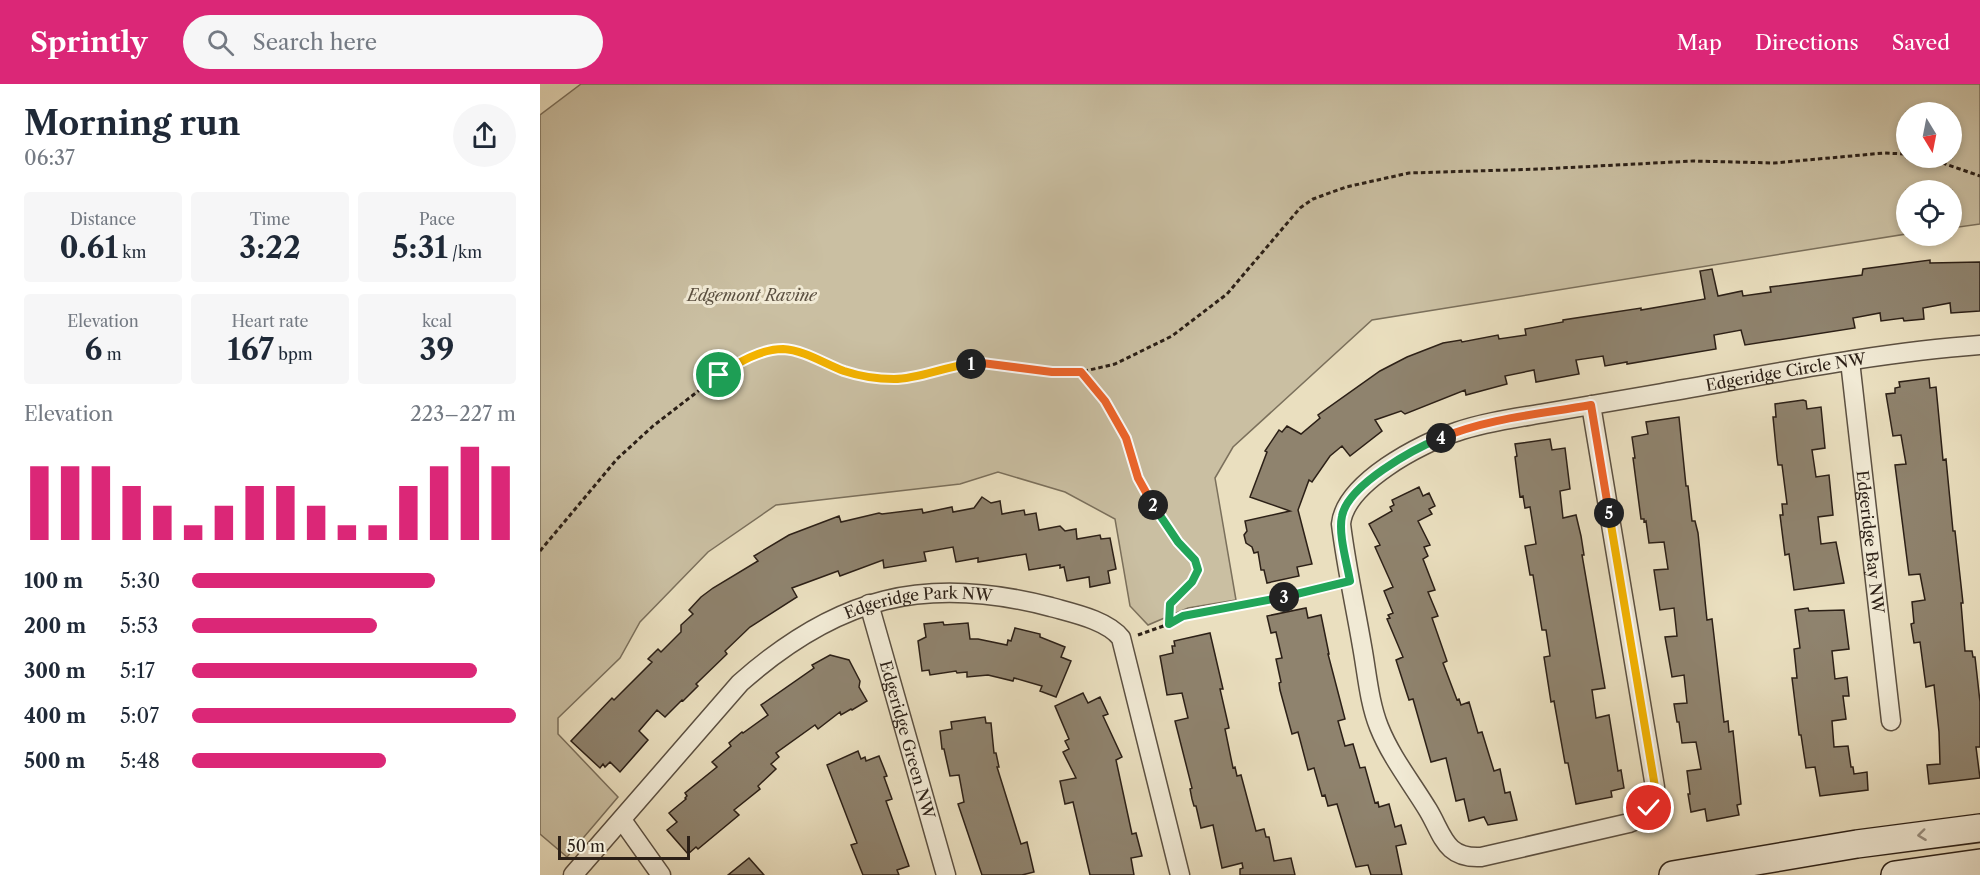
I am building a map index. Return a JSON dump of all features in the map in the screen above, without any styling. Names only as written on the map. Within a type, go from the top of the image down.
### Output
[{"type":"main road","points":[[1673,875],[1857,844],[1980,828]]},
{"type":"main road","points":[[1896,875],[1980,863]]},
{"type":"street","name":"Edgeridge Circle NW","points":[[1591,405],[1655,787],[1654,798],[1643,816],[1629,824],[1471,858],[1449,848],[1398,764],[1378,724],[1369,688],[1341,524],[1341,517],[1350,500],[1372,478],[1426,444],[1456,432],[1499,421],[1591,405],[1898,353],[1980,345]]},
{"type":"street","name":"Edgeridge Bay NW","points":[[1850,361],[1892,721]]},
{"type":"street","name":"Edgeridge Park NW","points":[[573,875],[740,683],[769,657],[802,634],[831,618],[870,604],[918,594],[969,592],[1015,598],[1059,609],[1103,624],[1115,630],[1121,638]]},
{"type":"street","name":"Edgeridge Green NW","points":[[870,604],[946,875]]},
{"type":"street","points":[[1121,638],[1180,875]]},
{"type":"street","points":[[622,820],[661,875]]},
{"type":"path","points":[[540,551],[617,459],[653,426],[719,375],[741,361],[764,352],[784,349],[845,372],[896,379],[959,365],[982,363],[1052,372],[1081,372],[1115,364],[1172,336],[1227,294],[1300,208],[1313,199],[1346,187],[1409,173],[1693,161],[1774,164],[1896,154]]},
{"type":"path","points":[[1957,168],[1980,176]]},
{"type":"path","points":[[1081,372],[1105,401],[1126,438],[1138,478],[1155,509],[1178,542],[1195,560],[1198,570],[1192,582],[1170,604],[1169,624]]},
{"type":"path","points":[[1121,638],[1144,634],[1183,616],[1266,602],[1350,581]]},
{"type":"green space","name":"Edgemont Ravine","points":[[581,84],[1980,84],[1980,224],[1962,227],[1962,180],[1896,180],[1896,236],[1372,320],[1233,447],[1215,478],[1236,600],[1188,608],[1148,625],[1130,606],[1115,519],[1065,492],[998,472],[960,484],[776,505],[708,552],[640,622],[620,658],[558,718],[558,734],[618,797],[567,857],[540,834],[540,115]]},
{"type":"building","points":[[1930,260],[1930,263],[1980,262],[1980,311],[1951,313],[1950,303],[1923,308],[1924,319],[1904,321],[1903,318],[1881,321],[1880,313],[1853,318],[1855,328],[1745,345],[1741,330],[1714,335],[1716,349],[1605,366],[1603,356],[1576,360],[1579,374],[1536,382],[1534,370],[1505,376],[1507,384],[1466,395],[1465,390],[1405,414],[1401,411],[1375,420],[1382,431],[1350,456],[1342,446],[1330,456],[1312,482],[1309,480],[1298,510],[1312,564],[1297,567],[1299,576],[1267,583],[1264,570],[1261,570],[1258,552],[1254,553],[1252,547],[1246,543],[1245,521],[1290,511],[1250,497],[1267,452],[1265,451],[1279,430],[1282,432],[1287,426],[1301,434],[1320,418],[1318,415],[1380,371],[1407,357],[1443,343],[1498,335],[1499,339],[1526,335],[1525,329],[1563,322],[1563,320],[1705,299],[1700,271],[1712,269],[1718,296],[1742,291],[1743,296],[1771,292],[1770,287],[1862,275],[1863,269]]},
{"type":"building","points":[[1929,378],[1930,388],[1936,387],[1943,460],[1946,459],[1963,603],[1961,603],[1965,651],[1972,651],[1975,657],[1980,702],[1980,747],[1976,747],[1980,778],[1929,784],[1927,765],[1940,764],[1934,685],[1926,687],[1920,642],[1914,643],[1911,624],[1914,623],[1912,602],[1925,600],[1920,574],[1909,575],[1895,465],[1906,464],[1901,435],[1893,436],[1886,394],[1895,393],[1895,388],[1900,387],[1899,382]]},
{"type":"building","points":[[1806,401],[1807,409],[1821,407],[1825,448],[1812,450],[1816,477],[1829,475],[1833,515],[1818,517],[1821,544],[1836,542],[1844,583],[1794,590],[1789,554],[1785,555],[1780,515],[1783,515],[1782,504],[1787,504],[1782,465],[1778,465],[1773,417],[1776,417],[1775,404]]},
{"type":"building","points":[[1679,417],[1686,486],[1688,486],[1692,521],[1695,521],[1698,533],[1707,620],[1712,619],[1724,722],[1728,721],[1729,732],[1733,731],[1741,804],[1737,805],[1739,815],[1707,821],[1705,809],[1691,812],[1687,771],[1701,769],[1696,742],[1682,743],[1674,704],[1687,703],[1684,675],[1672,677],[1665,637],[1677,636],[1674,608],[1660,610],[1654,570],[1668,569],[1664,542],[1649,543],[1646,521],[1641,519],[1633,458],[1635,458],[1632,437],[1648,434],[1646,422]]},
{"type":"building","points":[[1550,439],[1552,450],[1565,448],[1570,489],[1560,491],[1563,518],[1576,515],[1581,536],[1584,555],[1582,555],[1605,688],[1592,690],[1596,718],[1609,715],[1618,771],[1621,770],[1624,788],[1611,791],[1612,797],[1576,804],[1568,763],[1565,763],[1554,701],[1551,702],[1544,657],[1550,656],[1546,630],[1542,630],[1533,575],[1530,575],[1525,546],[1536,544],[1530,507],[1525,508],[1523,496],[1520,497],[1515,457],[1517,456],[1515,444]]},
{"type":"building","points":[[1419,487],[1423,496],[1429,493],[1435,506],[1429,509],[1432,514],[1418,521],[1430,545],[1424,547],[1428,556],[1423,559],[1435,590],[1428,592],[1438,616],[1432,618],[1447,661],[1443,663],[1457,700],[1459,699],[1461,705],[1469,702],[1478,733],[1482,732],[1494,771],[1500,769],[1505,793],[1510,792],[1517,820],[1488,825],[1484,817],[1469,821],[1464,799],[1456,801],[1446,758],[1431,762],[1413,699],[1409,700],[1396,660],[1403,657],[1387,619],[1390,618],[1388,615],[1393,613],[1384,591],[1393,587],[1375,547],[1380,545],[1369,524],[1392,511],[1390,507],[1394,505],[1392,500]]},
{"type":"building","points":[[982,497],[991,503],[1000,501],[1002,514],[1024,510],[1025,515],[1036,513],[1039,530],[1060,526],[1065,531],[1076,529],[1077,539],[1100,535],[1101,539],[1110,538],[1116,569],[1108,571],[1110,583],[1090,587],[1089,577],[1067,581],[1064,567],[1060,568],[1060,565],[1029,570],[1026,554],[978,562],[978,558],[956,562],[953,547],[924,552],[926,561],[884,568],[883,560],[840,576],[838,571],[792,588],[797,597],[750,627],[725,651],[727,654],[696,684],[698,686],[683,701],[665,717],[657,710],[639,731],[648,740],[620,772],[610,762],[605,767],[603,764],[600,768],[571,741],[612,698],[614,700],[652,662],[648,659],[658,649],[661,652],[681,632],[681,625],[693,614],[689,610],[701,597],[758,561],[754,556],[789,535],[839,516],[841,522],[879,513],[922,509],[923,513],[952,507],[953,512],[974,508]]},
{"type":"building","points":[[1306,608],[1308,618],[1321,615],[1328,654],[1345,719],[1338,721],[1345,746],[1353,744],[1360,768],[1365,767],[1375,803],[1378,802],[1379,807],[1389,804],[1395,827],[1401,825],[1406,844],[1396,846],[1402,875],[1371,875],[1368,865],[1356,867],[1337,804],[1328,806],[1325,795],[1322,796],[1314,768],[1308,770],[1298,732],[1292,734],[1279,683],[1281,682],[1276,659],[1282,658],[1276,632],[1271,633],[1267,616]]},
{"type":"building","points":[[1808,608],[1809,611],[1844,610],[1849,649],[1832,651],[1835,679],[1847,677],[1849,696],[1843,696],[1846,719],[1832,721],[1834,747],[1848,746],[1854,774],[1867,772],[1868,790],[1820,796],[1815,767],[1806,768],[1801,735],[1799,735],[1792,678],[1797,678],[1794,649],[1800,648],[1795,610]]},
{"type":"building","points":[[943,622],[944,625],[968,623],[970,639],[1007,645],[1008,640],[1011,641],[1015,628],[1040,634],[1040,637],[1065,647],[1061,657],[1071,661],[1056,697],[1040,691],[1042,686],[1014,678],[1013,681],[988,675],[967,677],[967,672],[957,673],[956,671],[930,675],[929,670],[922,671],[918,641],[926,637],[924,624]]},
{"type":"building","points":[[1210,633],[1223,689],[1220,689],[1229,728],[1225,729],[1233,768],[1235,767],[1237,776],[1241,775],[1256,831],[1264,829],[1266,837],[1269,837],[1274,861],[1291,858],[1295,875],[1240,875],[1240,869],[1243,868],[1242,863],[1222,868],[1213,825],[1201,828],[1192,799],[1190,789],[1192,788],[1175,721],[1188,718],[1182,693],[1167,695],[1160,656],[1173,653],[1174,641]]},
{"type":"building","points":[[830,655],[849,660],[867,701],[841,715],[840,712],[818,729],[815,725],[776,753],[779,757],[771,764],[776,769],[758,786],[760,789],[734,810],[739,815],[698,849],[696,847],[688,854],[667,830],[677,822],[669,813],[686,799],[685,793],[717,767],[712,762],[731,746],[729,743],[768,715],[761,705],[814,668],[812,665]]},
{"type":"building","points":[[1083,693],[1088,703],[1100,697],[1108,714],[1103,716],[1122,757],[1116,760],[1132,834],[1136,833],[1142,856],[1131,858],[1134,875],[1090,875],[1073,802],[1065,804],[1060,781],[1076,778],[1063,752],[1069,749],[1065,741],[1069,739],[1055,706]]},
{"type":"building","points":[[985,717],[986,723],[991,723],[994,753],[996,753],[999,767],[997,767],[1021,844],[1027,842],[1034,872],[1022,875],[982,875],[958,804],[964,802],[959,775],[950,776],[944,749],[942,749],[940,731],[952,729],[951,722]]},
{"type":"building","points":[[858,751],[861,759],[865,757],[866,761],[879,756],[887,776],[884,777],[892,799],[886,801],[909,866],[897,870],[899,875],[863,875],[851,845],[857,843],[827,765]]},
{"type":"building","points":[[749,858],[764,875],[728,875]]},
{"type":"route","points":[[719,375],[741,361],[764,352],[784,349],[845,372],[896,379],[959,365],[982,363],[1052,372],[1081,372],[1105,401],[1126,438],[1138,478],[1155,509],[1178,542],[1195,560],[1198,570],[1192,582],[1170,604],[1169,624],[1183,616],[1266,602],[1350,581],[1341,517],[1350,500],[1372,478],[1426,444],[1456,432],[1499,421],[1591,405],[1655,787],[1654,798],[1649,808]]}]
